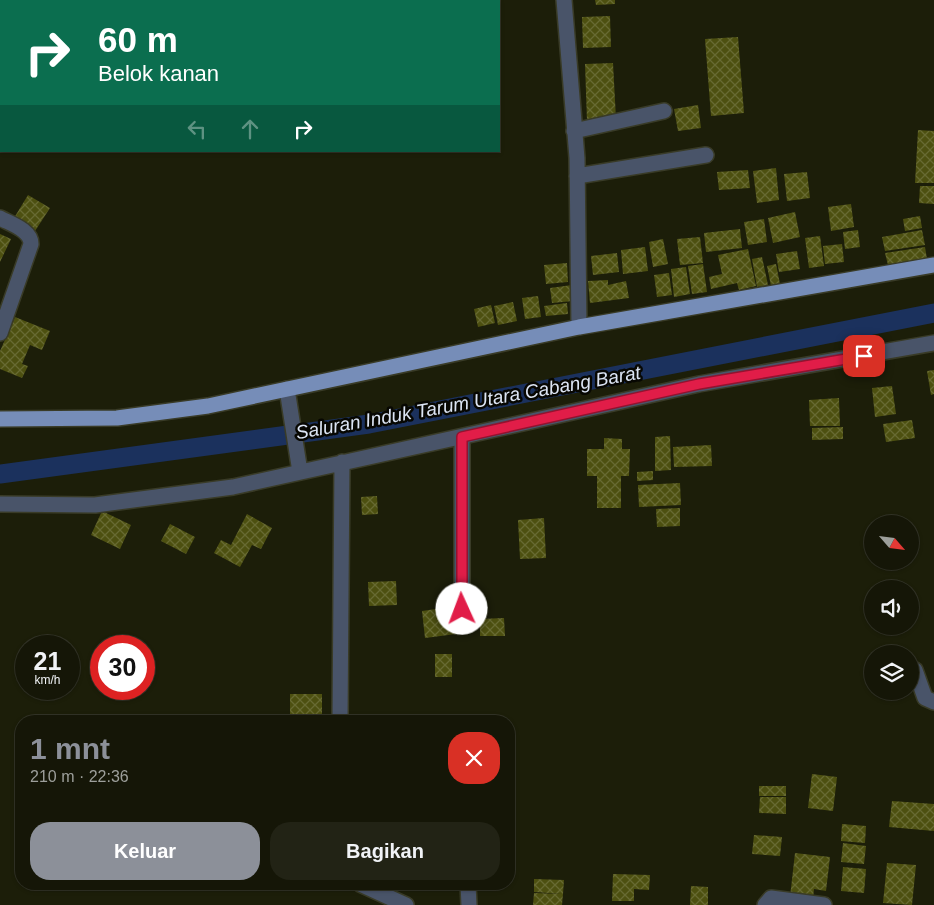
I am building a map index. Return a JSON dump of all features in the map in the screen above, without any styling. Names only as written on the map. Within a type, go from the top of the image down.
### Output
[{"type":"main road","points":[[0,419],[118,418],[208,406],[579,327],[934,265]]},
{"type":"street","points":[[564,0],[577,176],[579,327]]},
{"type":"street","points":[[574,131],[664,111]]},
{"type":"street","points":[[577,176],[706,155]]},
{"type":"street","points":[[0,218],[26,232],[31,239],[0,333]]},
{"type":"street","points":[[0,504],[57,506],[130,502],[233,486],[298,465],[342,462],[699,384],[934,343]]},
{"type":"street","points":[[287,389],[298,465]]},
{"type":"street","points":[[462,437],[462,609]]},
{"type":"street","points":[[340,715],[342,462]]},
{"type":"street","points":[[919,679],[925,698],[934,702]]},
{"type":"street","points":[[373,890],[406,905]]},
{"type":"street","points":[[469,890],[470,905]]},
{"type":"street","points":[[765,905],[771,898],[824,905]]},
{"type":"building","points":[[595,0],[615,0],[615,4],[596,5]]},
{"type":"building","points":[[610,16],[611,47],[583,48],[582,17]]},
{"type":"building","points":[[738,37],[744,113],[711,116],[705,39]]},
{"type":"building","points":[[613,63],[616,119],[587,121],[585,64]]},
{"type":"building","points":[[698,105],[701,128],[678,131],[674,109]]},
{"type":"building","points":[[918,130],[934,131],[934,183],[915,183]]},
{"type":"building","points":[[776,168],[779,200],[757,203],[753,171]]},
{"type":"building","points":[[748,170],[750,188],[719,190],[717,172]]},
{"type":"building","points":[[807,172],[810,198],[787,201],[784,174]]},
{"type":"building","points":[[920,186],[934,186],[934,204],[919,203]]},
{"type":"building","points":[[28,195],[50,208],[35,231],[14,218]]},
{"type":"building","points":[[851,204],[854,227],[831,231],[828,207]]},
{"type":"building","points":[[795,212],[800,237],[773,243],[768,218]]},
{"type":"building","points":[[920,216],[922,228],[905,231],[903,219]]},
{"type":"building","points":[[764,219],[767,242],[748,245],[744,222]]},
{"type":"building","points":[[740,229],[742,248],[706,252],[704,233]]},
{"type":"building","points":[[858,230],[860,247],[845,249],[843,232]]},
{"type":"building","points":[[922,230],[925,245],[885,251],[882,237]]},
{"type":"building","points":[[0,234],[11,239],[0,262]]},
{"type":"building","points":[[820,236],[824,266],[809,268],[805,238]]},
{"type":"building","points":[[700,237],[703,263],[680,265],[677,239]]},
{"type":"building","points":[[663,239],[668,264],[653,267],[649,242]]},
{"type":"building","points":[[842,244],[844,262],[825,264],[823,246]]},
{"type":"building","points":[[645,247],[648,271],[623,274],[621,250]]},
{"type":"building","points":[[925,247],[927,259],[888,265],[885,253]]},
{"type":"building","points":[[748,249],[756,286],[739,290],[737,283],[711,289],[709,277],[722,274],[718,255]]},
{"type":"building","points":[[797,251],[800,269],[779,272],[776,254]]},
{"type":"building","points":[[617,253],[619,272],[593,275],[591,256]]},
{"type":"building","points":[[762,257],[768,285],[757,287],[752,259]]},
{"type":"building","points":[[567,263],[568,282],[546,284],[544,265]]},
{"type":"building","points":[[703,264],[707,292],[692,294],[688,266]]},
{"type":"building","points":[[776,264],[780,284],[771,286],[767,266]]},
{"type":"building","points":[[686,267],[690,294],[674,297],[671,269]]},
{"type":"building","points":[[669,273],[672,295],[657,297],[654,275]]},
{"type":"building","points":[[608,280],[608,285],[626,281],[629,298],[590,303],[588,281]]},
{"type":"building","points":[[572,285],[573,301],[552,303],[550,288]]},
{"type":"building","points":[[538,296],[541,317],[525,319],[522,298]]},
{"type":"building","points":[[513,302],[517,321],[498,325],[494,306]]},
{"type":"building","points":[[567,303],[568,314],[546,316],[544,306]]},
{"type":"building","points":[[491,305],[495,323],[478,327],[474,309]]},
{"type":"building","points":[[15,317],[50,331],[42,350],[30,345],[22,364],[28,366],[22,378],[0,369],[0,351]]},
{"type":"building","points":[[934,370],[934,394],[931,395],[927,371]]},
{"type":"building","points":[[892,386],[896,414],[875,417],[872,388]]},
{"type":"building","points":[[839,398],[840,426],[810,426],[809,400]]},
{"type":"building","points":[[912,420],[915,438],[886,442],[883,424]]},
{"type":"building","points":[[843,427],[843,439],[812,440],[812,428]]},
{"type":"building","points":[[670,436],[671,470],[655,471],[655,437]]},
{"type":"building","points":[[604,438],[622,439],[622,449],[630,449],[629,476],[621,476],[621,508],[597,508],[597,476],[587,476],[587,449],[604,449]]},
{"type":"building","points":[[711,445],[712,466],[674,467],[673,447]]},
{"type":"building","points":[[653,471],[653,480],[637,481],[637,472]]},
{"type":"building","points":[[680,483],[681,505],[639,507],[638,485]]},
{"type":"building","points":[[377,496],[378,514],[362,515],[361,497]]},
{"type":"building","points":[[680,508],[680,526],[657,527],[656,509]]},
{"type":"building","points":[[102,511],[131,525],[120,549],[91,535]]},
{"type":"building","points":[[247,514],[272,528],[261,549],[252,545],[240,567],[214,553],[221,540],[231,545]]},
{"type":"building","points":[[544,518],[546,558],[520,559],[518,520]]},
{"type":"building","points":[[170,524],[195,537],[186,554],[161,541]]},
{"type":"building","points":[[396,581],[397,605],[369,606],[368,582]]},
{"type":"building","points":[[436,609],[437,617],[453,615],[456,634],[425,638],[422,611]]},
{"type":"building","points":[[504,618],[505,636],[480,636],[480,619]]},
{"type":"building","points":[[435,654],[452,654],[452,677],[435,677]]},
{"type":"building","points":[[290,694],[322,694],[322,715],[290,715]]},
{"type":"building","points":[[812,774],[837,777],[833,811],[808,808]]},
{"type":"building","points":[[759,786],[786,786],[786,796],[759,796]]},
{"type":"building","points":[[760,797],[786,797],[786,814],[759,813]]},
{"type":"building","points":[[892,801],[934,804],[934,831],[889,827]]},
{"type":"building","points":[[842,824],[866,826],[865,843],[841,841]]},
{"type":"building","points":[[754,835],[782,837],[780,856],[752,854]]},
{"type":"building","points":[[843,843],[866,846],[864,864],[841,862]]},
{"type":"building","points":[[795,853],[830,857],[826,891],[814,889],[813,899],[790,897]]},
{"type":"building","points":[[887,863],[916,865],[912,905],[883,903]]},
{"type":"building","points":[[843,867],[866,869],[864,893],[841,891]]},
{"type":"building","points":[[613,874],[650,875],[649,890],[634,889],[634,901],[612,901]]},
{"type":"building","points":[[534,879],[564,880],[563,894],[534,892]]},
{"type":"building","points":[[691,886],[708,887],[708,905],[690,905]]},
{"type":"building","points":[[534,893],[563,894],[562,905],[533,905]]},
{"type":"waterway","name":"Saluran Induk Tarum Utara Cabang Barat","points":[[0,474],[369,424],[934,313]]},
{"type":"route","points":[[462,609],[462,437],[699,384],[864,356]]}]
